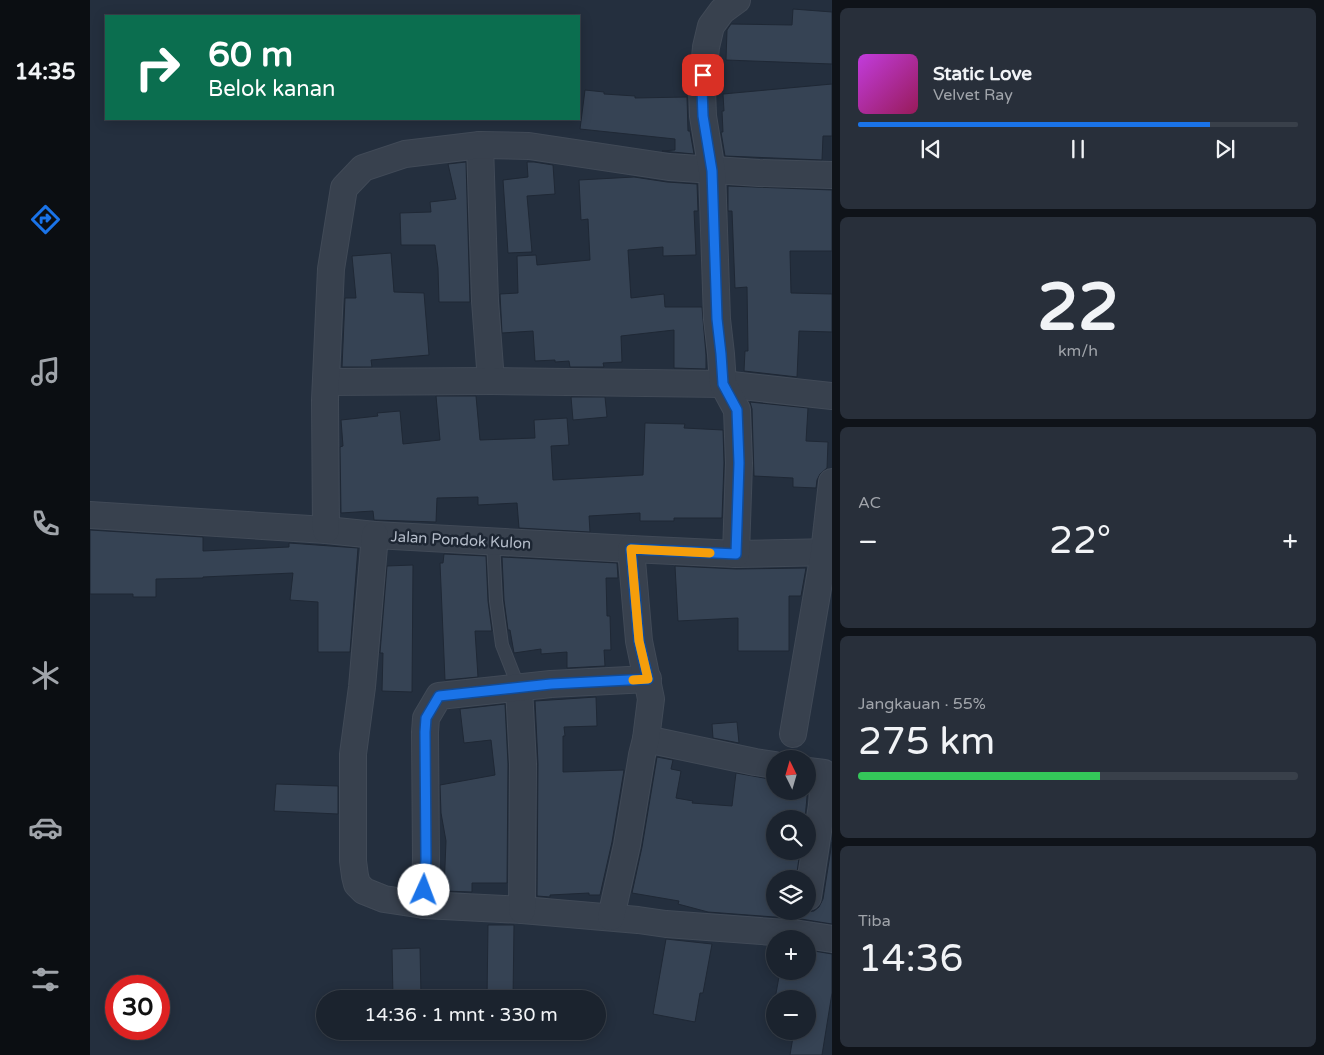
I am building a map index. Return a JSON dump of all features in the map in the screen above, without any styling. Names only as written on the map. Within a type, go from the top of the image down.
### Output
[{"type":"street","points":[[736,554],[739,463],[737,410],[723,384],[717,319],[712,171],[703,116],[702,89],[706,47],[711,26],[722,11],[737,0]]},
{"type":"street","points":[[480,145],[491,381]]},
{"type":"street","points":[[326,530],[325,400],[331,269],[344,188],[363,168],[405,154],[480,145],[529,146],[654,165],[712,171],[832,175]]},
{"type":"street","points":[[326,382],[491,381],[723,384],[832,396]]},
{"type":"street","points":[[793,734],[828,552],[832,482]]},
{"type":"street","name":"Jalan Pondok Kulon","points":[[90,515],[326,530],[374,535],[631,549],[736,554],[828,552]]},
{"type":"street","points":[[374,535],[362,687],[353,754],[355,876],[357,884],[364,891],[384,899],[424,905],[522,910],[611,917],[666,924],[802,922],[832,940]]},
{"type":"street","points":[[611,917],[627,845],[652,700],[639,641],[631,549]]},
{"type":"street","points":[[424,905],[426,859],[426,718],[439,696],[551,684],[648,679]]},
{"type":"street","points":[[519,688],[523,764],[522,910]]},
{"type":"street","points":[[646,739],[766,763]]},
{"type":"street","points":[[812,870],[822,806],[824,774],[816,772]]},
{"type":"lane","points":[[494,541],[496,601],[502,646],[519,688]]},
{"type":"building","points":[[793,9],[832,12],[832,64],[726,60],[727,30],[731,24],[792,25]]},
{"type":"building","points":[[832,84],[832,136],[823,136],[822,160],[725,156],[721,132],[723,132],[723,94]]},
{"type":"building","points":[[585,90],[604,92],[604,94],[635,96],[635,98],[687,97],[688,131],[690,131],[694,154],[662,151],[675,150],[675,139],[580,129]]},
{"type":"building","points":[[466,162],[470,302],[439,302],[435,245],[401,245],[400,213],[431,212],[430,202],[456,199],[448,164]]},
{"type":"building","points":[[527,162],[553,165],[555,194],[527,196],[532,252],[508,253],[503,180],[528,177]]},
{"type":"building","points":[[634,177],[697,184],[698,211],[694,211],[696,255],[663,256],[663,247],[628,250],[631,298],[664,294],[665,307],[702,307],[706,369],[674,368],[674,330],[621,336],[622,362],[603,363],[604,367],[570,367],[569,361],[535,361],[533,331],[502,333],[500,294],[518,293],[517,256],[536,255],[537,265],[590,260],[588,219],[581,220],[579,180]]},
{"type":"building","points":[[728,186],[832,190],[832,251],[790,251],[791,293],[832,294],[832,332],[799,331],[797,377],[744,371],[745,351],[748,351],[747,287],[735,288],[732,211],[728,211]]},
{"type":"building","points":[[391,253],[394,292],[424,293],[429,355],[371,360],[372,367],[342,367],[345,298],[356,298],[352,256]]},
{"type":"building","points":[[436,396],[476,396],[480,440],[535,438],[534,420],[567,418],[569,445],[551,446],[553,480],[643,475],[645,423],[685,424],[684,428],[723,430],[722,518],[674,518],[674,521],[640,521],[640,513],[589,516],[590,532],[519,528],[517,503],[478,505],[478,497],[437,498],[436,522],[374,520],[373,511],[341,513],[340,447],[343,446],[341,420],[378,416],[377,413],[400,411],[403,444],[440,440]]},
{"type":"building","points":[[571,397],[605,397],[607,417],[573,420]]},
{"type":"building","points":[[750,402],[808,408],[806,441],[828,442],[827,468],[820,474],[816,488],[793,487],[793,478],[754,476],[752,409]]},
{"type":"building","points":[[90,530],[203,537],[203,551],[289,547],[289,543],[358,548],[350,652],[318,652],[318,602],[290,600],[293,573],[156,579],[156,597],[133,597],[133,594],[90,594]]},
{"type":"building","points":[[444,554],[486,556],[488,601],[492,631],[475,631],[478,677],[445,680],[440,563],[443,563]]},
{"type":"building","points":[[502,557],[617,563],[618,578],[606,578],[607,616],[610,616],[611,650],[604,650],[605,666],[567,668],[567,652],[541,654],[541,649],[514,653],[510,630],[508,630],[504,600]]},
{"type":"building","points":[[413,565],[412,692],[382,691],[383,653],[380,653],[387,566]]},
{"type":"building","points":[[675,566],[736,569],[806,568],[801,596],[789,596],[789,651],[738,651],[738,618],[678,621]]},
{"type":"building","points":[[596,697],[597,726],[564,727],[563,772],[624,770],[612,842],[600,895],[589,895],[589,893],[550,895],[550,897],[537,896],[538,764],[535,701]]},
{"type":"building","points":[[505,704],[508,764],[507,883],[472,883],[472,892],[444,891],[446,841],[441,813],[440,785],[495,775],[491,740],[464,743],[460,709]]},
{"type":"building","points":[[737,722],[739,743],[713,738],[712,724]]},
{"type":"building","points":[[657,757],[673,760],[671,769],[681,771],[676,798],[693,801],[692,803],[732,806],[736,773],[766,778],[766,800],[807,800],[806,810],[766,810],[766,860],[799,860],[797,870],[766,870],[766,916],[708,912],[678,904],[679,901],[632,893],[642,847]]},
{"type":"building","points":[[276,784],[338,786],[338,814],[274,811]]},
{"type":"building","points":[[832,842],[832,924],[807,920],[816,920],[816,909],[823,899]]},
{"type":"building","points":[[488,925],[514,925],[513,990],[487,990]]},
{"type":"building","points":[[666,939],[712,944],[703,993],[700,993],[695,1022],[653,1014]]},
{"type":"building","points":[[420,948],[421,990],[393,990],[392,949]]},
{"type":"building","points":[[816,951],[832,954],[832,993],[822,1055],[790,1055],[792,1040],[816,1040],[816,990],[777,990],[778,980],[816,980]]},
{"type":"slow traffic","points":[[633,680],[648,679],[639,641],[631,549],[710,553]]},
{"type":"route","points":[[424,890],[426,859],[426,718],[439,696],[551,684],[648,679],[639,641],[631,549],[736,554],[739,463],[737,410],[723,384],[717,319],[712,171],[703,116],[703,75]]}]
